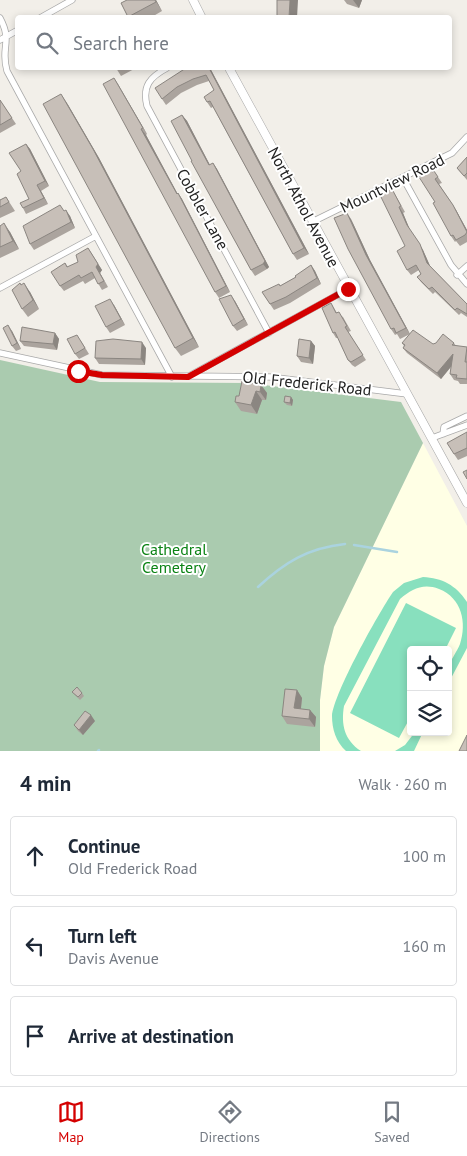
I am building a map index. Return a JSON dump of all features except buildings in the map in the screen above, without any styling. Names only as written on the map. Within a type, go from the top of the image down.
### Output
[{"type":"street","points":[[45,15],[72,0]]},
{"type":"street","points":[[193,0],[200,15]]},
{"type":"street","points":[[0,18],[7,35],[3,54],[7,71],[172,377]]},
{"type":"street","points":[[0,40],[15,31]]},
{"type":"street","name":"Cobbler Lane","points":[[164,70],[152,77],[147,83],[145,98],[147,106],[269,332]]},
{"type":"street","name":"North Athol Avenue","points":[[230,70],[348,289],[467,503]]},
{"type":"street","name":"Mountview Road","points":[[312,222],[452,153],[467,136]]},
{"type":"street","points":[[403,178],[457,275],[467,284]]},
{"type":"street","points":[[0,288],[96,236]]},
{"type":"street","points":[[457,275],[467,266]]},
{"type":"street","points":[[188,377],[348,289]]},
{"type":"street","name":"Old Frederick Road","points":[[0,353],[102,375],[270,377],[407,394]]},
{"type":"street","points":[[443,434],[444,427],[467,416]]},
{"type":"street","points":[[432,438],[467,425]]},
{"type":"shaded area","points":[[423,443],[467,526],[467,751],[320,751],[320,700],[324,666],[334,627]]},
{"type":"green space","name":"Cathedral Cemetery","points":[[0,360],[100,382],[248,383],[401,402],[423,443],[334,627],[324,666],[320,700],[320,751],[0,751]]},
{"type":"green space","points":[[423,577],[436,579],[453,587],[463,596],[467,602],[467,648],[452,676],[452,659],[459,647],[463,628],[458,605],[447,593],[433,587],[423,587],[409,592],[400,599],[344,706],[343,719],[347,737],[361,751],[346,751],[337,739],[332,721],[340,690],[377,617],[393,592],[404,583]]},
{"type":"green space","points":[[406,603],[456,628],[447,646],[407,646],[407,723],[399,738],[350,713]]},
{"type":"green space","points":[[412,736],[421,736],[414,751],[395,751],[405,745]]},
{"type":"waterway","points":[[258,587],[288,563],[308,553],[345,544]]},
{"type":"waterway","points":[[354,545],[397,552]]},
{"type":"route","points":[[78,371],[102,375],[188,377],[348,289]]}]
